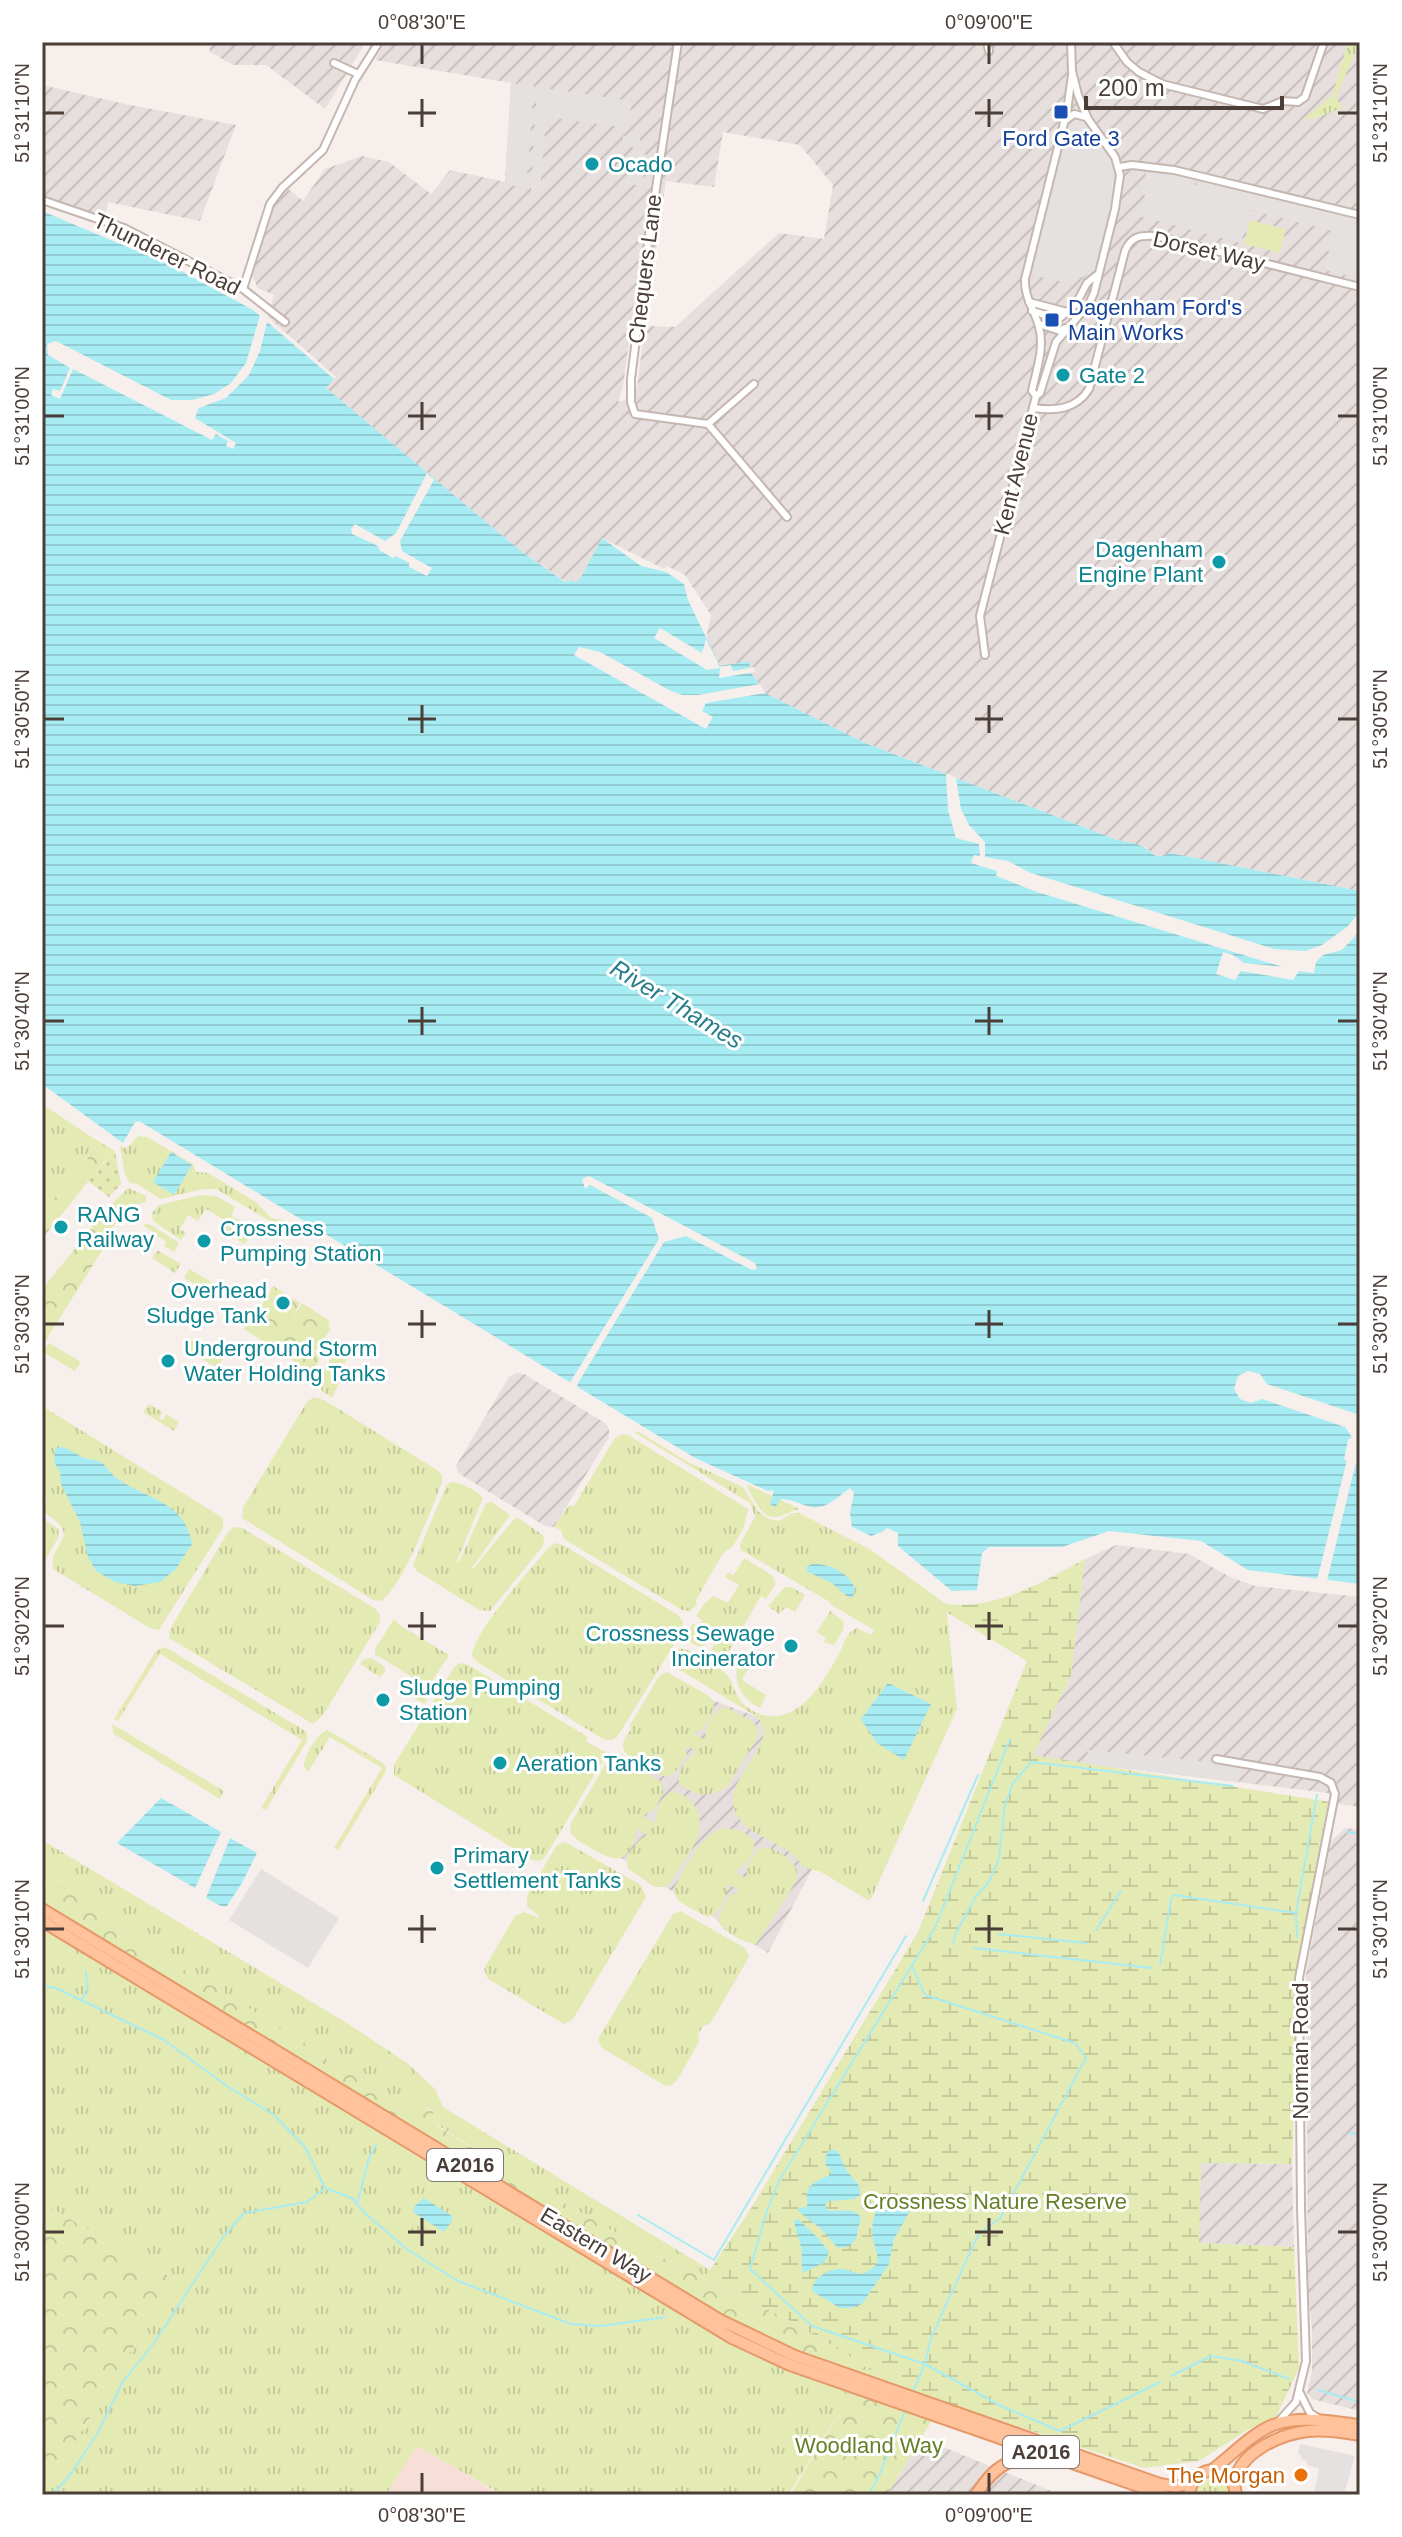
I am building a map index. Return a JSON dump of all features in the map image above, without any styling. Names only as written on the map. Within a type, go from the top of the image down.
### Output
[{"type":"main road","name":"Eastern Way","points":[[42,1909],[720,2320],[795,2356],[919,2404],[1160,2484],[1176,2487],[1191,2482]]},
{"type":"main road","name":"Eastern Way","points":[[42,1921],[732,2338],[790,2365],[899,2397]]},
{"type":"main road","name":"Eastern Way","points":[[919,2404],[1164,2495]]},
{"type":"main road","points":[[1189,2495],[1191,2482],[1201,2473],[1212,2470],[1273,2426],[1297,2420],[1360,2425]]},
{"type":"main road","points":[[1236,2490],[1237,2472],[1243,2463],[1280,2439],[1310,2431],[1360,2435]]},
{"type":"main road","points":[[976,2495],[988,2475],[998,2467],[1019,2459],[1051,2461],[1119,2479]]},
{"type":"main road","points":[[1212,2470],[1226,2474],[1236,2490]]},
{"type":"street","points":[[243,289],[270,204],[282,188],[323,150],[358,74],[379,42]]},
{"type":"street","name":"Chequers Lane","points":[[678,42],[649,235],[631,379],[631,402],[635,414],[643,417],[708,424]]},
{"type":"street","points":[[987,42],[989,51]]},
{"type":"street","points":[[1036,396],[1032,391],[1042,343],[1039,324],[1025,285],[1070,96],[1071,42]]},
{"type":"street","points":[[1113,42],[1127,62],[1162,84],[1263,109],[1283,101],[1298,102],[1305,97],[1324,42]]},
{"type":"street","points":[[334,63],[358,74]]},
{"type":"street","points":[[1072,71],[1088,119]]},
{"type":"street","points":[[1032,311],[1060,318],[1078,301],[1087,283],[1099,272],[1120,180],[1119,167],[1109,145],[1088,119],[1074,114],[1063,124]]},
{"type":"street","points":[[1119,167],[1132,165],[1174,170],[1360,215]]},
{"type":"street","name":"Thunderer Road","points":[[42,200],[124,228],[243,289],[285,322]]},
{"type":"street","name":"Dorset Way","points":[[1033,408],[1065,407],[1077,404],[1084,398],[1125,251],[1130,241],[1137,237],[1156,236],[1360,287]]},
{"type":"street","name":"Kent Avenue","points":[[985,655],[980,616],[1036,396],[1040,393],[1056,342],[1089,304],[1099,272]]},
{"type":"street","points":[[1028,300],[1035,305],[1067,312]]},
{"type":"street","points":[[1039,324],[1060,331],[1066,328]]},
{"type":"street","points":[[754,384],[708,424],[787,517]]},
{"type":"street","name":"Norman Road","points":[[1216,1759],[1320,1777],[1331,1783],[1335,1794],[1299,1978],[1306,2345],[1301,2388]]},
{"type":"street","points":[[1301,2388],[1310,2413],[1324,2421]]},
{"type":"street","points":[[1273,2426],[1288,2412],[1301,2388]]},
{"type":"shaded area","points":[[209,42],[366,42],[325,109],[266,65],[233,65],[210,52]]},
{"type":"shaded area","points":[[385,42],[1360,42],[1360,891],[1170,853],[1161,857],[1154,855],[1145,847],[1117,840],[865,743],[765,693],[751,673],[749,661],[720,667],[706,639],[711,615],[685,575],[667,566],[664,569],[602,538],[580,579],[575,583],[566,582],[522,552],[326,388],[336,377],[268,317],[274,295],[258,288],[252,276],[272,206],[286,187],[303,201],[325,169],[362,156],[389,162],[431,194],[450,170],[505,182],[511,83],[375,60]],"holes":[[[723,132],[800,145],[833,185],[824,239],[779,233],[675,327],[645,326],[666,181],[714,187]],[[633,311],[645,326],[637,388],[618,402]]]},
{"type":"shaded area","points":[[511,83],[534,86],[526,189],[505,183]]},
{"type":"shaded area","points":[[42,85],[236,125],[200,221],[108,202],[105,217],[94,212],[90,222],[42,200]]},
{"type":"shaded area","points":[[537,87],[632,101],[628,128],[546,117],[540,192],[531,190]]},
{"type":"shaded area","points":[[1073,117],[1085,119],[1113,157],[1117,173],[1116,189],[1095,270],[1070,284],[1037,276],[1031,269],[1067,124]]},
{"type":"shaded area","points":[[623,136],[640,139],[638,153],[647,155],[641,195],[636,194],[637,185],[627,184],[633,146],[622,144]]},
{"type":"shaded area","points":[[1147,169],[1190,178],[1189,183],[1196,185],[1198,179],[1297,204],[1296,208],[1301,210],[1303,205],[1360,220],[1360,279],[1325,270],[1333,231],[1250,210],[1241,243],[1139,216]]},
{"type":"shaded area","points":[[524,1374],[605,1423],[609,1429],[609,1437],[554,1527],[545,1526],[458,1473],[456,1466],[509,1377]]},
{"type":"shaded area","points":[[1116,1545],[1189,1554],[1230,1577],[1255,1586],[1360,1597],[1360,1807],[1338,1804],[1328,1793],[1032,1755],[1071,1675],[1085,1559]]},
{"type":"shaded area","points":[[670,1684],[792,1730],[818,1858],[768,1953],[582,1833]]},
{"type":"shaded area","points":[[1088,1750],[1241,1765],[1239,1782],[1086,1764]]},
{"type":"shaded area","points":[[1346,1828],[1360,1830],[1360,2411],[1312,2399],[1307,2393],[1312,2371],[1312,2330],[1308,2293],[1306,1973],[1331,1841]]},
{"type":"shaded area","points":[[261,1869],[339,1918],[308,1968],[229,1920]]},
{"type":"shaded area","points":[[1201,2163],[1292,2164],[1294,2247],[1198,2243]]},
{"type":"shaded area","points":[[921,2438],[1061,2495],[887,2495]]},
{"type":"shaded area","points":[[1300,2444],[1355,2456],[1344,2495],[1314,2495],[1319,2468],[1307,2465],[1307,2461],[1301,2459],[1298,2454]]},
{"type":"shaded area","points":[[417,2445],[501,2495],[386,2495]]},
{"type":"green space","points":[[1348,42],[1360,42],[1336,97],[1342,108],[1316,118],[1303,119],[1332,96]]},
{"type":"green space","points":[[1250,220],[1286,229],[1280,253],[1244,244]]},
{"type":"green space","points":[[42,1104],[90,1136],[90,1147],[84,1168],[72,1187],[63,1194],[42,1200]]},
{"type":"green space","points":[[90,1136],[115,1151],[42,1239],[42,1200],[63,1194],[79,1178],[88,1158]]},
{"type":"green space","points":[[138,1136],[147,1137],[193,1164],[196,1172],[208,1173],[256,1202],[271,1218],[286,1221],[282,1228],[216,1189],[161,1199],[130,1183],[125,1175],[120,1146],[127,1148]]},
{"type":"green space","points":[[115,1151],[121,1184],[109,1197],[88,1181]]},
{"type":"green space","points":[[128,1188],[146,1196],[146,1202],[125,1210],[109,1207]]},
{"type":"green space","points":[[201,1195],[216,1196],[235,1207],[231,1216],[251,1226],[250,1236],[244,1244],[232,1236],[228,1239],[219,1233],[226,1221],[206,1209],[198,1221],[188,1215],[180,1229],[186,1233],[181,1240],[153,1221],[152,1213],[159,1205]]},
{"type":"green space","points":[[109,1207],[125,1210],[106,1236],[104,1247],[42,1346],[42,1289]]},
{"type":"green space","points":[[146,1224],[179,1243],[174,1252],[164,1246],[166,1241],[158,1236],[154,1242],[156,1234],[144,1226]]},
{"type":"green space","points":[[157,1250],[181,1264],[175,1273],[152,1258]]},
{"type":"green space","points":[[189,1269],[213,1283],[208,1292],[184,1278]]},
{"type":"green space","points":[[273,1286],[300,1303],[292,1319],[302,1303],[330,1321],[328,1326],[331,1329],[315,1351],[319,1357],[318,1364],[312,1368],[303,1367],[244,1329],[249,1323],[254,1323]]},
{"type":"green space","points":[[192,1340],[223,1359],[217,1368],[186,1349]]},
{"type":"green space","points":[[49,1343],[81,1362],[75,1371],[43,1352]]},
{"type":"green space","points":[[342,1349],[348,1357],[338,1374],[342,1377],[332,1398],[322,1391],[323,1373]]},
{"type":"green space","points":[[314,1397],[324,1400],[442,1475],[442,1483],[407,1564],[399,1580],[381,1601],[373,1600],[242,1518],[243,1507],[307,1402]]},
{"type":"green space","points":[[149,1404],[162,1412],[159,1418],[163,1420],[166,1414],[179,1422],[174,1431],[143,1412]]},
{"type":"green space","points":[[42,1406],[223,1518],[223,1528],[159,1630],[150,1628],[53,1569],[53,1559],[64,1534],[55,1520],[42,1511],[47,1499],[42,1496]]},
{"type":"green space","points":[[634,1432],[639,1432],[688,1462],[743,1487],[758,1511],[769,1519],[780,1521],[790,1514],[799,1513],[871,1550],[946,1604],[957,1709],[871,1899],[821,1872],[803,1867],[787,1850],[743,1823],[736,1814],[734,1791],[760,1745],[762,1724],[754,1715],[675,1667],[671,1659],[678,1649],[700,1655],[729,1678],[745,1706],[759,1714],[773,1716],[786,1714],[808,1699],[826,1676],[850,1632],[857,1628],[871,1635],[874,1630],[741,1550],[740,1544],[755,1517],[750,1503]]},
{"type":"green space","points":[[623,1434],[748,1509],[744,1527],[733,1546],[723,1553],[696,1600],[697,1605],[690,1611],[682,1610],[564,1539],[561,1530],[554,1527],[568,1506],[574,1506],[615,1438]]},
{"type":"green space","points":[[451,1482],[469,1487],[483,1498],[457,1561],[486,1503],[492,1502],[510,1515],[472,1570],[515,1518],[544,1536],[543,1546],[490,1611],[479,1610],[417,1571],[413,1565],[446,1486]]},
{"type":"green space","points":[[746,1484],[800,1509],[778,1517],[765,1514]]},
{"type":"green space","points":[[42,1518],[58,1529],[59,1536],[46,1559],[42,1560]]},
{"type":"green space","points":[[234,1527],[242,1528],[376,1609],[380,1615],[380,1622],[323,1715],[313,1724],[169,1638],[170,1629],[228,1532]]},
{"type":"green space","points":[[555,1543],[678,1615],[683,1622],[683,1630],[613,1740],[605,1740],[477,1662],[472,1656],[475,1644],[493,1616]]},
{"type":"green space","points":[[744,1558],[772,1575],[776,1584],[766,1599],[761,1596],[722,1663],[711,1651],[720,1632],[715,1630],[706,1644],[700,1647],[689,1642],[686,1635],[693,1623],[698,1627],[702,1620],[696,1616],[713,1596],[728,1603],[739,1585],[725,1577],[727,1573],[734,1575]]},
{"type":"green space","name":"Crossness Nature Reserve","points":[[1085,1559],[1071,1675],[1033,1755],[1330,1802],[1298,1991],[1292,2164],[1201,2163],[1199,2243],[1294,2247],[1299,2368],[1276,2417],[1249,2429],[1199,2461],[1144,2468],[892,2385],[787,2319],[708,2280],[710,2270],[750,2210],[918,1932],[1027,1661],[946,1612],[946,1604],[982,1603],[1000,1598],[1035,1585]]},
{"type":"green space","points":[[785,1587],[805,1595],[795,1612],[786,1607],[779,1614],[768,1606]]},
{"type":"green space","points":[[830,1611],[844,1622],[834,1645],[824,1642],[826,1638],[817,1632]]},
{"type":"green space","points":[[394,1619],[449,1655],[430,1685],[425,1685],[375,1654]]},
{"type":"green space","points":[[165,1647],[307,1732],[307,1741],[266,1810],[261,1808],[302,1740],[160,1654],[118,1721],[114,1719],[156,1651]]},
{"type":"green space","points":[[745,1656],[753,1660],[742,1680],[766,1695],[760,1708],[747,1699],[739,1688],[737,1666],[740,1658]]},
{"type":"green space","points":[[371,1658],[385,1667],[380,1677],[360,1664],[364,1659]]},
{"type":"green space","name":"Aeration Tanks","points":[[460,1663],[467,1664],[588,1737],[586,1741],[605,1752],[604,1759],[545,1857],[539,1861],[532,1860],[394,1775],[394,1765],[454,1667]]},
{"type":"green space","points":[[667,1672],[712,1700],[714,1705],[710,1717],[702,1730],[694,1734],[705,1740],[713,1716],[726,1707],[758,1728],[757,1739],[726,1788],[699,1795],[680,1785],[681,1770],[697,1752],[687,1746],[687,1755],[680,1767],[667,1776],[662,1776],[625,1752],[624,1740],[631,1729],[630,1725],[660,1675]]},
{"type":"green space","points":[[409,1684],[424,1691],[427,1696],[425,1704],[403,1692]]},
{"type":"green space","points":[[112,1724],[224,1791],[220,1799],[114,1734]]},
{"type":"green space","points":[[327,1730],[383,1763],[386,1768],[338,1850],[334,1848],[382,1768],[330,1737],[308,1772],[304,1766],[309,1751],[315,1740]]},
{"type":"green space","points":[[616,1757],[662,1785],[663,1793],[659,1801],[652,1812],[644,1817],[655,1823],[659,1805],[672,1792],[690,1800],[699,1815],[700,1825],[694,1846],[665,1887],[655,1887],[628,1869],[630,1853],[647,1835],[637,1828],[629,1851],[620,1858],[596,1851],[570,1832],[571,1823],[605,1765]]},
{"type":"green space","points":[[724,1828],[743,1831],[754,1841],[752,1855],[735,1872],[746,1878],[746,1869],[762,1848],[774,1849],[797,1870],[797,1880],[756,1944],[736,1937],[719,1923],[719,1915],[731,1894],[739,1890],[728,1884],[720,1908],[707,1917],[680,1902],[674,1893],[700,1844]]},
{"type":"green space","points":[[42,1840],[350,2025],[407,2063],[435,2089],[443,2107],[710,2270],[708,2280],[648,2251],[523,2179],[436,2124],[433,2111],[418,2103],[406,2107],[314,2052],[297,2036],[289,2036],[252,2010],[228,1998],[222,1989],[209,1985],[97,1916],[73,1894],[42,1883]]},
{"type":"green space","points":[[565,1842],[641,1885],[646,1897],[573,2019],[564,2024],[488,1979],[484,1969],[515,1916],[524,1912],[539,1918],[527,1906],[527,1896],[556,1846]]},
{"type":"green space","points":[[42,1883],[73,1894],[97,1916],[209,1985],[222,1989],[228,1998],[252,2010],[289,2036],[297,2036],[314,2052],[406,2107],[418,2103],[433,2112],[436,2125],[523,2179],[648,2251],[787,2319],[892,2385],[793,2350],[724,2317],[42,1905]]},
{"type":"green space","points":[[680,1911],[745,1948],[749,1957],[710,2024],[704,2025],[698,2035],[699,2042],[677,2080],[666,2086],[602,2048],[598,2039],[673,1914]]},
{"type":"green space","points":[[42,1928],[728,2341],[787,2371],[852,2393],[788,2495],[503,2495],[417,2446],[386,2495],[42,2495],[175,2280],[42,2203]]},
{"type":"green space","points":[[42,2203],[175,2280],[42,2495]]},
{"type":"green space","name":"Woodland Way","points":[[852,2393],[932,2420],[887,2495],[790,2495]]},
{"type":"green space","points":[[1211,2476],[1224,2482],[1229,2495],[1195,2495],[1199,2482]]},
{"type":"water","name":"River Thames","points":[[42,211],[170,265],[253,310],[334,379],[326,388],[522,552],[565,582],[573,580],[575,583],[580,579],[602,538],[641,566],[666,572],[684,584],[688,600],[720,666],[749,661],[751,673],[765,693],[865,743],[1117,840],[1139,845],[1156,856],[1170,853],[1360,891],[1360,1584],[1248,1570],[1201,1541],[1109,1531],[1062,1547],[989,1547],[982,1553],[977,1590],[952,1591],[898,1546],[898,1533],[887,1528],[871,1536],[852,1527],[850,1513],[854,1493],[850,1488],[819,1507],[781,1499],[775,1507],[770,1504],[774,1490],[768,1491],[695,1458],[139,1121],[135,1122],[123,1143],[42,1084]]},
{"type":"water","points":[[171,1152],[192,1165],[174,1195],[153,1182]]},
{"type":"water","points":[[62,1447],[102,1463],[115,1477],[162,1502],[181,1518],[192,1544],[176,1569],[160,1582],[135,1586],[115,1582],[96,1571],[88,1557],[80,1522],[54,1462],[55,1449]]},
{"type":"water","points":[[812,1564],[832,1567],[842,1573],[855,1588],[853,1597],[848,1597],[832,1583],[808,1572],[806,1567]]},
{"type":"water","points":[[888,1683],[931,1704],[904,1760],[877,1743],[861,1719]]},
{"type":"water","points":[[161,1798],[221,1832],[195,1888],[117,1843]]},
{"type":"water","points":[[230,1838],[257,1853],[227,1906],[221,1906],[206,1898]]},
{"type":"water","points":[[838,2151],[860,2191],[854,2199],[828,2201],[825,2206],[827,2210],[850,2211],[861,2217],[856,2239],[850,2246],[838,2248],[820,2228],[798,2211],[807,2207],[808,2191],[812,2185],[830,2175],[831,2171],[825,2164],[827,2152]]},
{"type":"water","points":[[424,2198],[452,2216],[444,2232],[413,2212]]},
{"type":"water","points":[[894,2199],[905,2202],[910,2211],[894,2239],[889,2264],[862,2304],[840,2308],[812,2291],[818,2279],[831,2270],[843,2269],[861,2274],[874,2267],[878,2260],[872,2234],[875,2214],[881,2201]]},
{"type":"water","points":[[798,2219],[829,2252],[825,2262],[803,2273],[794,2220]]},
{"type":"pier","points":[[261,312],[268,318],[260,351],[249,375],[226,398],[199,408],[195,418],[236,443],[233,449],[226,446],[228,441],[216,434],[212,440],[73,369],[60,399],[51,395],[53,389],[60,391],[70,368],[48,355],[47,344],[56,341],[171,400],[192,400],[214,394],[231,383],[246,363]]},
{"type":"pier","points":[[427,473],[434,480],[400,541],[402,551],[432,568],[427,576],[409,567],[409,563],[396,556],[393,558],[379,550],[378,546],[352,534],[351,529],[355,524],[385,541],[396,533]]},
{"type":"pier","points":[[660,628],[702,653],[706,639],[720,667],[731,665],[733,671],[754,667],[755,672],[719,678],[720,668],[707,670],[654,638]]},
{"type":"pier","points":[[579,647],[600,652],[682,695],[760,684],[765,693],[706,703],[702,711],[713,717],[706,729],[574,655]]},
{"type":"pier","points":[[946,773],[956,778],[961,809],[969,825],[985,842],[985,857],[1008,861],[1031,873],[1274,949],[1305,951],[1322,945],[1347,927],[1360,912],[1360,931],[1342,950],[1323,955],[1316,962],[1314,973],[1299,971],[1293,980],[1241,971],[1235,980],[1216,974],[1223,952],[1244,963],[1283,967],[1037,892],[996,876],[997,871],[971,863],[974,855],[980,856],[979,844],[956,838],[948,810]]},
{"type":"pier","points":[[589,1176],[755,1263],[757,1269],[752,1270],[686,1236],[664,1242],[577,1388],[569,1384],[659,1239],[652,1218],[590,1185],[585,1189],[582,1179]]},
{"type":"pier","points":[[1248,1371],[1260,1374],[1267,1384],[1360,1415],[1360,1462],[1355,1466],[1326,1585],[1316,1584],[1346,1464],[1344,1459],[1348,1440],[1352,1437],[1345,1427],[1262,1399],[1251,1403],[1240,1399],[1234,1389],[1238,1376]]},
{"type":"waterway","points":[[1010,1739],[935,1928],[779,2181],[750,2269],[812,2326],[925,2364],[1001,2406],[1060,2431],[1160,2382]]},
{"type":"waterway","points":[[953,1944],[976,1896],[989,1882],[999,1858],[1005,1805],[1013,1783],[1031,1762],[1233,1786]]},
{"type":"waterway","points":[[923,1901],[978,1775]]},
{"type":"waterway","points":[[1297,1937],[1296,1913],[1317,1795]]},
{"type":"waterway","points":[[1347,1832],[1360,1834]]},
{"type":"waterway","points":[[1096,1930],[1121,1891]]},
{"type":"waterway","points":[[1160,1965],[1174,1895],[1296,1913]]},
{"type":"waterway","points":[[999,1934],[1086,1943]]},
{"type":"waterway","points":[[638,2215],[714,2260],[906,1936]]},
{"type":"waterway","points":[[974,1948],[1152,1968]]},
{"type":"waterway","points":[[913,1968],[925,1995],[1075,2043],[1086,2058],[1001,2217],[978,2235],[931,2338],[925,2364],[913,2391]]},
{"type":"waterway","points":[[82,2000],[87,1989],[86,1971]]},
{"type":"waterway","points":[[42,1986],[56,1988],[164,2040],[227,2086],[274,2115],[305,2147],[325,2188],[352,2198],[408,2250],[458,2281],[571,2324],[601,2326],[665,2317]]},
{"type":"waterway","points":[[1350,2133],[1360,2134]]},
{"type":"waterway","points":[[358,2201],[369,2158],[376,2145]]},
{"type":"waterway","points":[[53,2495],[98,2432],[122,2383],[154,2343],[224,2236],[244,2213],[307,2202],[324,2189]]},
{"type":"waterway","points":[[1171,2376],[1211,2356],[1242,2361],[1289,2379]]},
{"type":"waterway","points":[[1318,2390],[1360,2402]]},
{"type":"waterway","points":[[868,2495],[879,2476],[906,2408]]},
{"type":"place","name":"Ford Gate 3","points":[[1061,112]]},
{"type":"place","name":"Ocado","points":[[592,164]]},
{"type":"place","name":"Dagenham Ford's Main Works","points":[[1052,320]]},
{"type":"place","name":"Gate 2","points":[[1063,375]]},
{"type":"place","name":"Dagenham Engine Plant","points":[[1219,562]]},
{"type":"place","name":"RANG Railway","points":[[61,1227]]},
{"type":"place","name":"Crossness Pumping Station","points":[[204,1241]]},
{"type":"place","name":"Overhead Sludge Tank","points":[[283,1303]]},
{"type":"place","name":"Underground Storm Water Holding Tanks","points":[[168,1361]]},
{"type":"place","name":"Crossness Sewage Incinerator","points":[[791,1646]]},
{"type":"place","name":"Sludge Pumping Station","points":[[383,1700]]},
{"type":"place","name":"Aeration Tanks","points":[[500,1763]]},
{"type":"place","name":"Primary Settlement Tanks","points":[[437,1868]]},
{"type":"place","name":"The Morgan","points":[[1301,2475]]}]
